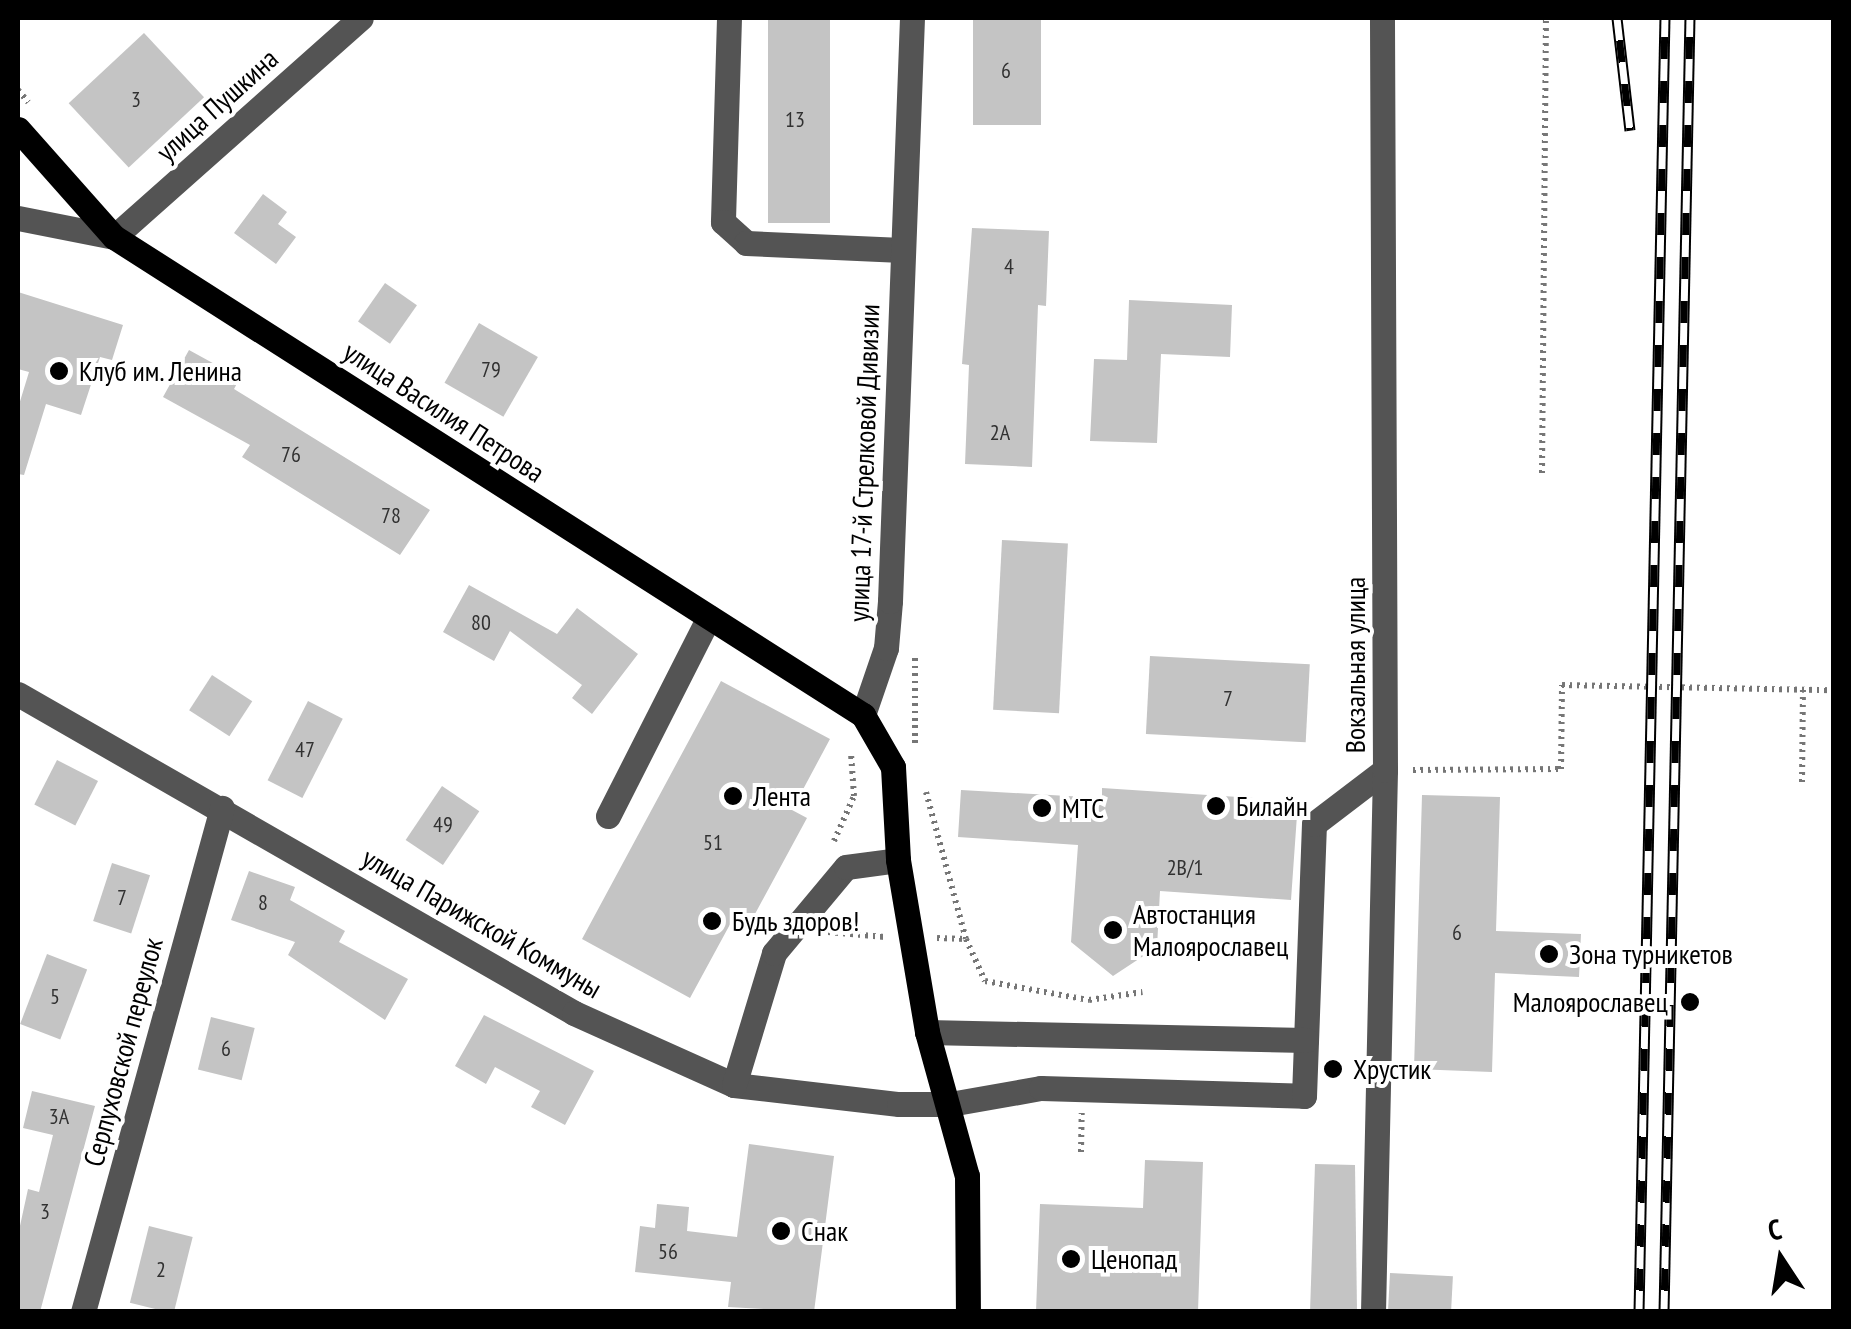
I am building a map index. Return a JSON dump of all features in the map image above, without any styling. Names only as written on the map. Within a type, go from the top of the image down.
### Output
[{"type":"main road","name":"улица Василия Петрова","points":[[18,129],[114,237],[863,715]]},
{"type":"main road","points":[[863,715],[893,767],[898,860],[927,1032],[967,1176],[968,1312]]},
{"type":"street","name":"улица Пушкина","points":[[114,237],[361,18]]},
{"type":"street","points":[[729,18],[723,222],[746,244],[902,250]]},
{"type":"street","name":"улица 17-й Стрелковой Дивизии","points":[[863,715],[886,648],[889,617],[912,18]]},
{"type":"street","name":"Вокзальная улица","points":[[1373,1312],[1386,770],[1382,18]]},
{"type":"street","points":[[18,218],[114,237]]},
{"type":"street","points":[[608,816],[709,617]]},
{"type":"street","name":"улица Парижской Коммуны","points":[[18,694],[574,1012],[734,1086],[950,1104],[1041,1088],[1304,1096],[1306,1040]]},
{"type":"street","points":[[927,1032],[1306,1040],[1314,824],[1386,770]]},
{"type":"street","name":"Серпуховской переулок","points":[[83,1312],[222,808]]},
{"type":"street","points":[[734,1086],[774,953],[846,867],[898,860]]},
{"type":"path","points":[[1542,474],[1546,18]]},
{"type":"path","points":[[1386,770],[1561,769],[1562,685],[1834,690]]},
{"type":"path","points":[[1802,782],[1803,690]]},
{"type":"path","points":[[832,844],[854,796],[850,739]]},
{"type":"path","points":[[797,925],[852,937],[966,940],[985,981],[1089,1000],[1142,992]]},
{"type":"building","points":[[768,18],[830,18],[830,223],[768,223]]},
{"type":"building","points":[[973,18],[1041,18],[1041,125],[973,125]]},
{"type":"building","points":[[144,33],[204,97],[129,168],[69,103]]},
{"type":"building","points":[[263,194],[287,212],[278,224],[296,237],[276,264],[234,233]]},
{"type":"building","points":[[972,228],[1049,231],[1046,306],[1038,305],[1032,467],[965,464],[969,365],[962,364]]},
{"type":"building","points":[[385,283],[417,305],[390,344],[358,322]]},
{"type":"building","name":"Клуб им. Ленина","points":[[18,292],[123,325],[112,360],[100,357],[81,415],[46,404],[24,475],[18,474],[18,408],[29,372],[18,369]]},
{"type":"building","points":[[1129,300],[1232,305],[1230,357],[1161,354],[1157,443],[1090,441],[1094,359],[1127,360]]},
{"type":"building","points":[[479,323],[538,357],[503,417],[444,383]]},
{"type":"building","points":[[189,350],[240,378],[234,389],[430,510],[400,555],[242,457],[250,445],[163,397]]},
{"type":"building","points":[[1002,540],[1068,543],[1059,713],[993,710]]},
{"type":"building","points":[[469,585],[557,634],[577,608],[638,654],[592,714],[572,698],[582,685],[510,631],[494,661],[443,632]]},
{"type":"building","points":[[1150,656],[1310,664],[1306,742],[1146,734]]},
{"type":"building","points":[[212,675],[252,701],[229,736],[189,710]]},
{"type":"building","points":[[721,681],[830,739],[792,810],[807,818],[749,925],[734,917],[690,998],[582,939]]},
{"type":"building","points":[[308,701],[343,719],[302,798],[268,780]]},
{"type":"building","points":[[57,760],[98,781],[75,825],[34,805]]},
{"type":"building","points":[[442,786],[479,811],[443,865],[406,840]]},
{"type":"building","points":[[1102,788],[1298,801],[1291,900],[1160,891],[1157,947],[1113,976],[1071,942],[1078,845],[958,837],[961,790],[1102,798]]},
{"type":"building","name":"Малоярославец","points":[[1422,795],[1500,797],[1496,931],[1581,934],[1579,977],[1495,973],[1492,1072],[1414,1069]]},
{"type":"building","points":[[112,863],[150,875],[131,933],[93,921]]},
{"type":"building","points":[[249,871],[295,887],[290,900],[345,931],[339,942],[408,979],[385,1020],[288,955],[295,942],[231,920]]},
{"type":"building","points":[[47,954],[87,969],[60,1039],[20,1024]]},
{"type":"building","points":[[484,1015],[594,1071],[565,1125],[531,1107],[540,1091],[495,1067],[486,1084],[455,1066]]},
{"type":"building","points":[[211,1017],[255,1028],[242,1080],[198,1069]]},
{"type":"building","points":[[32,1091],[95,1106],[40,1312],[18,1312],[18,1235],[28,1189],[39,1192],[53,1135],[23,1128]]},
{"type":"building","name":"Снак","points":[[749,1144],[834,1156],[814,1312],[728,1307],[731,1282],[635,1272],[640,1226],[655,1228],[657,1204],[689,1207],[687,1231],[737,1237]]},
{"type":"building","points":[[1145,1160],[1203,1162],[1198,1312],[1036,1312],[1040,1204],[1143,1208]]},
{"type":"building","points":[[1315,1164],[1355,1165],[1357,1310],[1310,1312]]},
{"type":"building","points":[[149,1226],[193,1237],[174,1312],[130,1303]]},
{"type":"building","points":[[1390,1273],[1453,1276],[1451,1312],[1388,1311]]},
{"type":"railway","points":[[1617,18],[1630,130]]},
{"type":"railway","points":[[1639,1312],[1665,18]]},
{"type":"railway","points":[[1664,1312],[1690,18]]},
{"type":"place","name":"Клуб им. Ленина","points":[[59,371]]},
{"type":"place","name":"Лента","points":[[733,796]]},
{"type":"place","name":"Билайн","points":[[1216,806]]},
{"type":"place","name":"МТС","points":[[1042,808]]},
{"type":"place","name":"Будь здоров!","points":[[712,921]]},
{"type":"place","name":"Автостанция Малоярославец","points":[[1113,930]]},
{"type":"place","name":"Зона турникетов","points":[[1549,954]]},
{"type":"place","name":"Малоярославец","points":[[1690,1002]]},
{"type":"place","name":"Хрустик","points":[[1333,1069]]},
{"type":"place","name":"Снак","points":[[781,1231]]},
{"type":"place","name":"Ценопад","points":[[1071,1259]]}]
